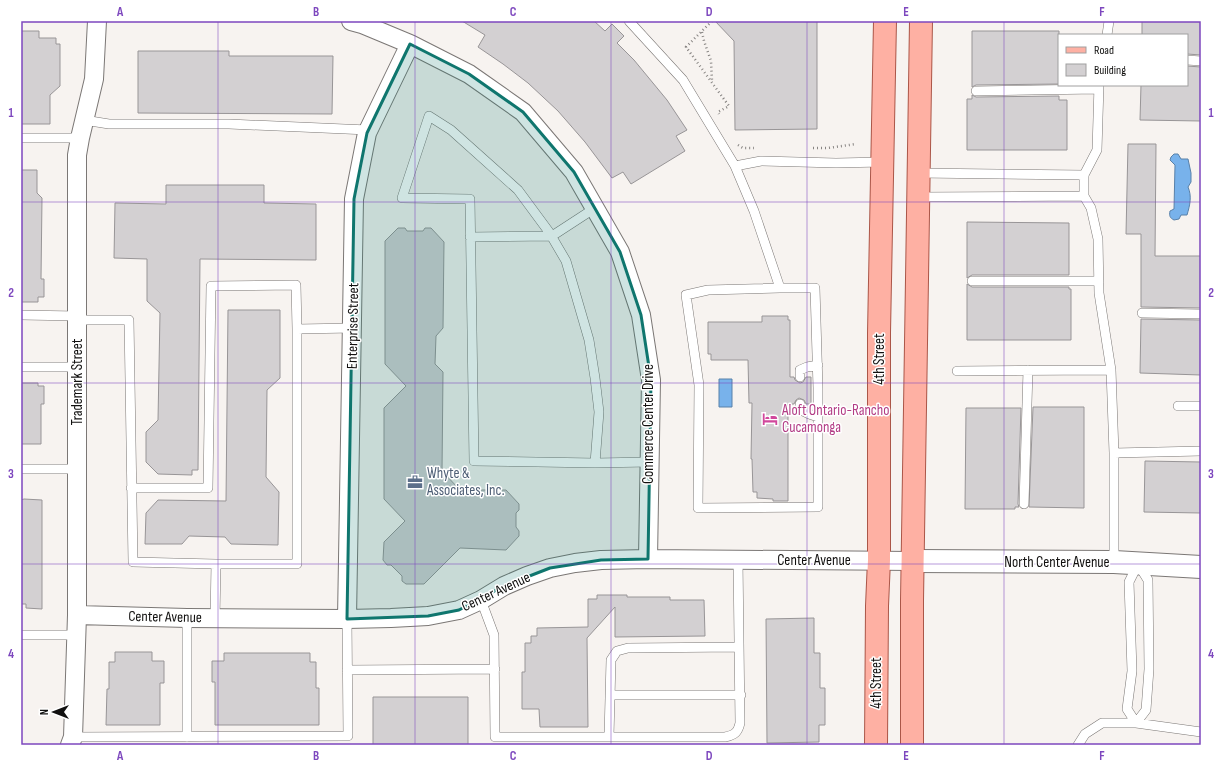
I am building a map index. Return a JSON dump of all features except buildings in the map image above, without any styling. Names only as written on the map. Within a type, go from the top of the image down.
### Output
[{"type":"main road","name":"4th Street","points":[[876,745],[877,606],[879,560],[879,333],[885,21]]},
{"type":"main road","points":[[912,745],[913,561],[921,21]]},
{"type":"street","name":"Trademark Street","points":[[71,741],[77,635],[77,155],[94,79],[97,21]]},
{"type":"street","name":"Commerce Center Drive","points":[[355,22],[410,44],[469,74],[523,112],[574,172],[620,252],[641,315],[651,380],[648,559]]},
{"type":"street","name":"Enterprise Street","points":[[348,619],[354,199],[368,130],[410,44]]},
{"type":"street","name":"Center Avenue","points":[[77,615],[187,618],[348,619],[428,616],[459,610],[504,586],[550,568],[601,560],[913,561]]},
{"type":"street","name":"North Center Avenue","points":[[913,561],[1114,562],[1201,567]]},
{"type":"lane","points":[[629,21],[683,80],[735,166],[754,211],[780,288]]},
{"type":"lane","points":[[1106,34],[1109,21]]},
{"type":"lane","points":[[1188,60],[1201,61]]},
{"type":"lane","points":[[976,91],[1098,87],[1096,150],[1084,175],[1084,196],[1091,208],[1098,239],[1099,294],[1111,370],[1114,453],[1114,562]]},
{"type":"lane","points":[[595,463],[599,412],[589,340],[566,261],[552,236],[518,190],[451,130],[429,116],[402,198],[470,200],[474,461],[595,463],[649,462]]},
{"type":"lane","points":[[84,120],[109,124],[229,124],[368,130]]},
{"type":"lane","points":[[21,138],[80,138]]},
{"type":"lane","points":[[735,166],[761,161],[836,163],[883,162]]},
{"type":"lane","points":[[919,173],[1084,175]]},
{"type":"lane","points":[[918,198],[1084,196]]},
{"type":"lane","points":[[470,237],[552,236],[595,208]]},
{"type":"lane","points":[[972,281],[1099,281]]},
{"type":"lane","points":[[21,315],[129,320],[132,562],[297,564],[296,285],[211,286],[208,488],[132,488]]},
{"type":"lane","points":[[815,288],[818,365],[818,507],[698,508],[699,385],[686,296],[708,290],[815,288]]},
{"type":"lane","points":[[1142,313],[1201,314]]},
{"type":"lane","points":[[297,329],[353,328]]},
{"type":"lane","points":[[800,377],[800,370],[807,366],[818,365]]},
{"type":"lane","points":[[21,367],[77,367]]},
{"type":"lane","points":[[1024,504],[1028,370]]},
{"type":"lane","points":[[957,371],[1111,370]]},
{"type":"lane","points":[[800,404],[801,410],[818,417]]},
{"type":"lane","points":[[1178,406],[1201,406]]},
{"type":"lane","points":[[1114,453],[1201,451]]},
{"type":"lane","points":[[21,469],[76,469]]},
{"type":"lane","points":[[480,600],[494,635],[495,737],[734,735],[739,729],[741,695],[738,560]]},
{"type":"lane","points":[[215,618],[216,564]]},
{"type":"lane","points":[[1136,723],[1146,710],[1149,660],[1148,580],[1138,564]]},
{"type":"lane","points":[[1136,723],[1127,709],[1132,671],[1129,582],[1138,564]]},
{"type":"lane","points":[[187,618],[187,736]]},
{"type":"lane","points":[[71,741],[187,736],[348,736],[348,619]]},
{"type":"lane","points":[[21,635],[77,635]]},
{"type":"lane","points":[[609,736],[611,660],[616,651],[628,648],[739,647]]},
{"type":"lane","points":[[1131,660],[1149,660]]},
{"type":"lane","points":[[347,670],[495,669]]},
{"type":"lane","points":[[610,695],[741,695]]},
{"type":"lane","points":[[1078,745],[1085,734],[1102,723],[1136,723],[1201,732]]},
{"type":"path","points":[[712,21],[686,47],[730,106],[718,112],[721,119]]},
{"type":"path","points":[[702,31],[711,61],[712,81]]},
{"type":"path","points":[[736,144],[743,148],[758,148]]},
{"type":"path","points":[[812,148],[828,148],[856,144]]},
{"type":"highlighted area","points":[[410,44],[469,74],[523,112],[574,172],[620,252],[641,315],[651,380],[648,559],[601,560],[550,568],[504,586],[459,610],[428,616],[347,619],[354,199],[367,133]]},
{"type":"water","points":[[1174,154],[1178,154],[1181,159],[1188,159],[1191,182],[1188,187],[1190,201],[1187,215],[1181,215],[1179,219],[1174,220],[1171,218],[1170,211],[1174,209],[1175,165],[1170,160]]},
{"type":"water","points":[[719,379],[732,379],[732,407],[719,407]]},
{"type":"place","name":"Aloft Ontario-Rancho Cucamonga","points":[[770,419]]},
{"type":"place","name":"Whyte & Associates, Inc.","points":[[415,482]]}]
